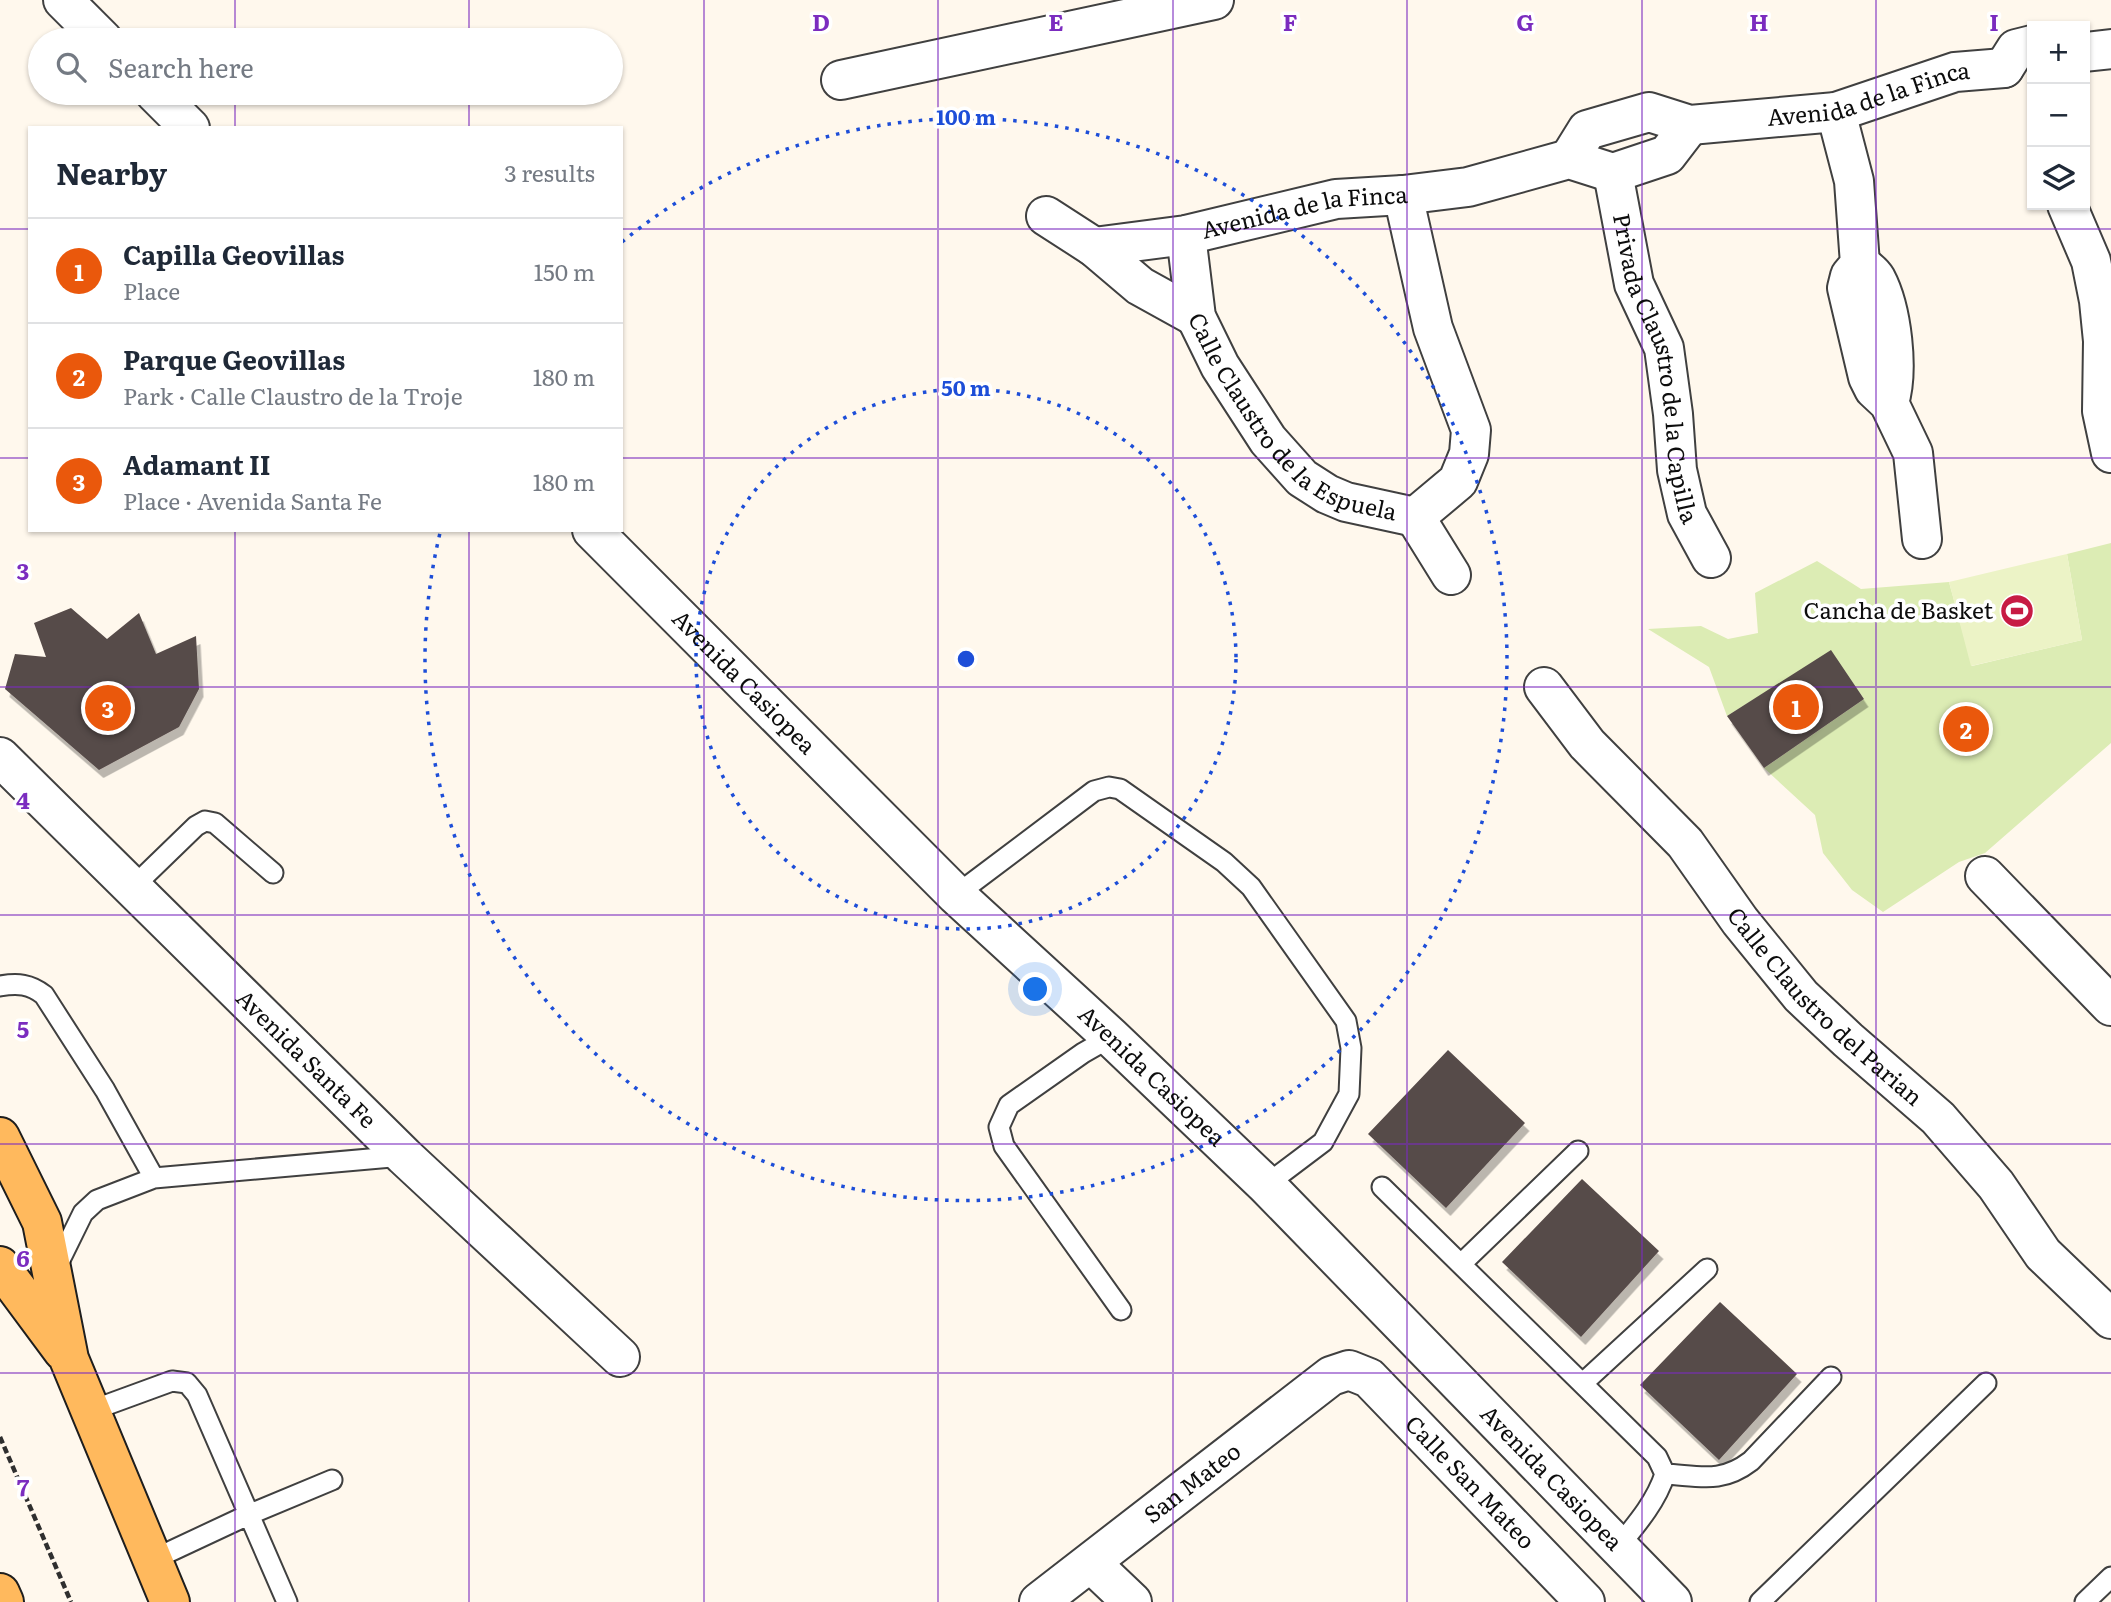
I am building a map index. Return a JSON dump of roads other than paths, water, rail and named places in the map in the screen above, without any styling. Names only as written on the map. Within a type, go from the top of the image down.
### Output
[{"type":"main road","points":[[0,1138],[42,1222],[69,1359],[170,1602]]},
{"type":"main road","points":[[0,1266],[69,1359]]},
{"type":"main road","points":[[0,1593],[4,1602]]},
{"type":"street","points":[[63,0],[91,28]]},
{"type":"street","points":[[841,80],[1145,7],[1214,0]]},
{"type":"street","points":[[2090,51],[2111,49]]},
{"type":"street","name":"Avenida de la Finca","points":[[1094,247],[1186,235],[1336,199],[1468,187],[1569,159],[1587,130],[1649,112],[1690,125],[1836,112],[1955,72],[2023,65]]},
{"type":"street","points":[[167,105],[188,126]]},
{"type":"street","points":[[1836,112],[1854,181],[1860,264],[1850,276],[1847,288],[1868,377],[1874,389],[1889,403],[1913,453],[1922,539]]},
{"type":"street","points":[[1569,159],[1613,173],[1667,155],[1690,125]]},
{"type":"street","name":"Privada Claustro de la Capilla","points":[[1613,173],[1634,284],[1664,348],[1677,470],[1687,514],[1711,558]]},
{"type":"street","name":"Calle Claustro de la Espuela","points":[[1186,235],[1196,317],[1220,366],[1268,440],[1302,478],[1327,494],[1346,502],[1415,517],[1458,481],[1469,454],[1471,430],[1433,328],[1403,195]]},
{"type":"street","points":[[2069,210],[2091,261],[2099,301],[2103,341],[2102,411],[2111,453]]},
{"type":"street","points":[[1046,216],[1094,247],[1140,286],[1196,317]]},
{"type":"street","points":[[1415,517],[1451,575]]},
{"type":"street","name":"Avenida Casiopea","points":[[594,532],[956,895],[1111,1037],[1266,1185],[1672,1602]]},
{"type":"street","name":"Calle Claustro del Parian","points":[[1544,687],[1587,744],[1685,844],[1740,921],[1801,996],[1847,1040],[1938,1118],[1996,1185],[2043,1254],[2111,1319]]},
{"type":"street","name":"Avenida Santa Fe","points":[[0,757],[404,1156],[620,1357]]},
{"type":"street","points":[[1985,876],[2111,1006]]},
{"type":"street","name":"San Mateo","points":[[1039,1602],[1331,1376],[1349,1370]]},
{"type":"street","name":"Calle San Mateo","points":[[1349,1370],[1369,1378],[1585,1602]]},
{"type":"street","points":[[1091,1563],[1132,1602]]},
{"type":"lane","points":[[956,895],[1094,791],[1109,787],[1120,789],[1224,862],[1251,887],[1346,1021],[1351,1048],[1349,1094],[1322,1142],[1266,1185]]},
{"type":"lane","points":[[133,887],[196,825],[205,821],[215,823],[273,873]]},
{"type":"lane","points":[[0,986],[17,984],[33,987],[44,995],[105,1090],[154,1178]]},
{"type":"lane","points":[[1111,1037],[1083,1053],[1009,1105],[999,1127],[1004,1146],[1121,1310]]},
{"type":"lane","points":[[1461,1264],[1578,1151]]},
{"type":"lane","points":[[52,1275],[83,1213],[97,1200],[154,1178],[404,1156]]},
{"type":"lane","points":[[1382,1187],[1657,1457],[1665,1474],[1661,1487],[1639,1522],[1618,1547]]},
{"type":"lane","points":[[1583,1383],[1707,1269]]},
{"type":"lane","points":[[1665,1474],[1721,1477],[1736,1472],[1751,1461],[1830,1377]]},
{"type":"lane","points":[[90,1411],[172,1381],[187,1383],[197,1395],[287,1602]]},
{"type":"lane","points":[[1760,1602],[1986,1383]]},
{"type":"lane","points":[[152,1560],[248,1515],[332,1480]]},
{"type":"lane","points":[[2085,1602],[2111,1577]]},
{"type":"place","name":"Cancha de Basket","points":[[2017,611]]},
{"type":"place","name":"Capilla Geovillas","points":[[1796,707]]},
{"type":"place","name":"Adamant II","points":[[108,708]]},
{"type":"place","name":"Parque Geovillas","points":[[1966,729]]}]
